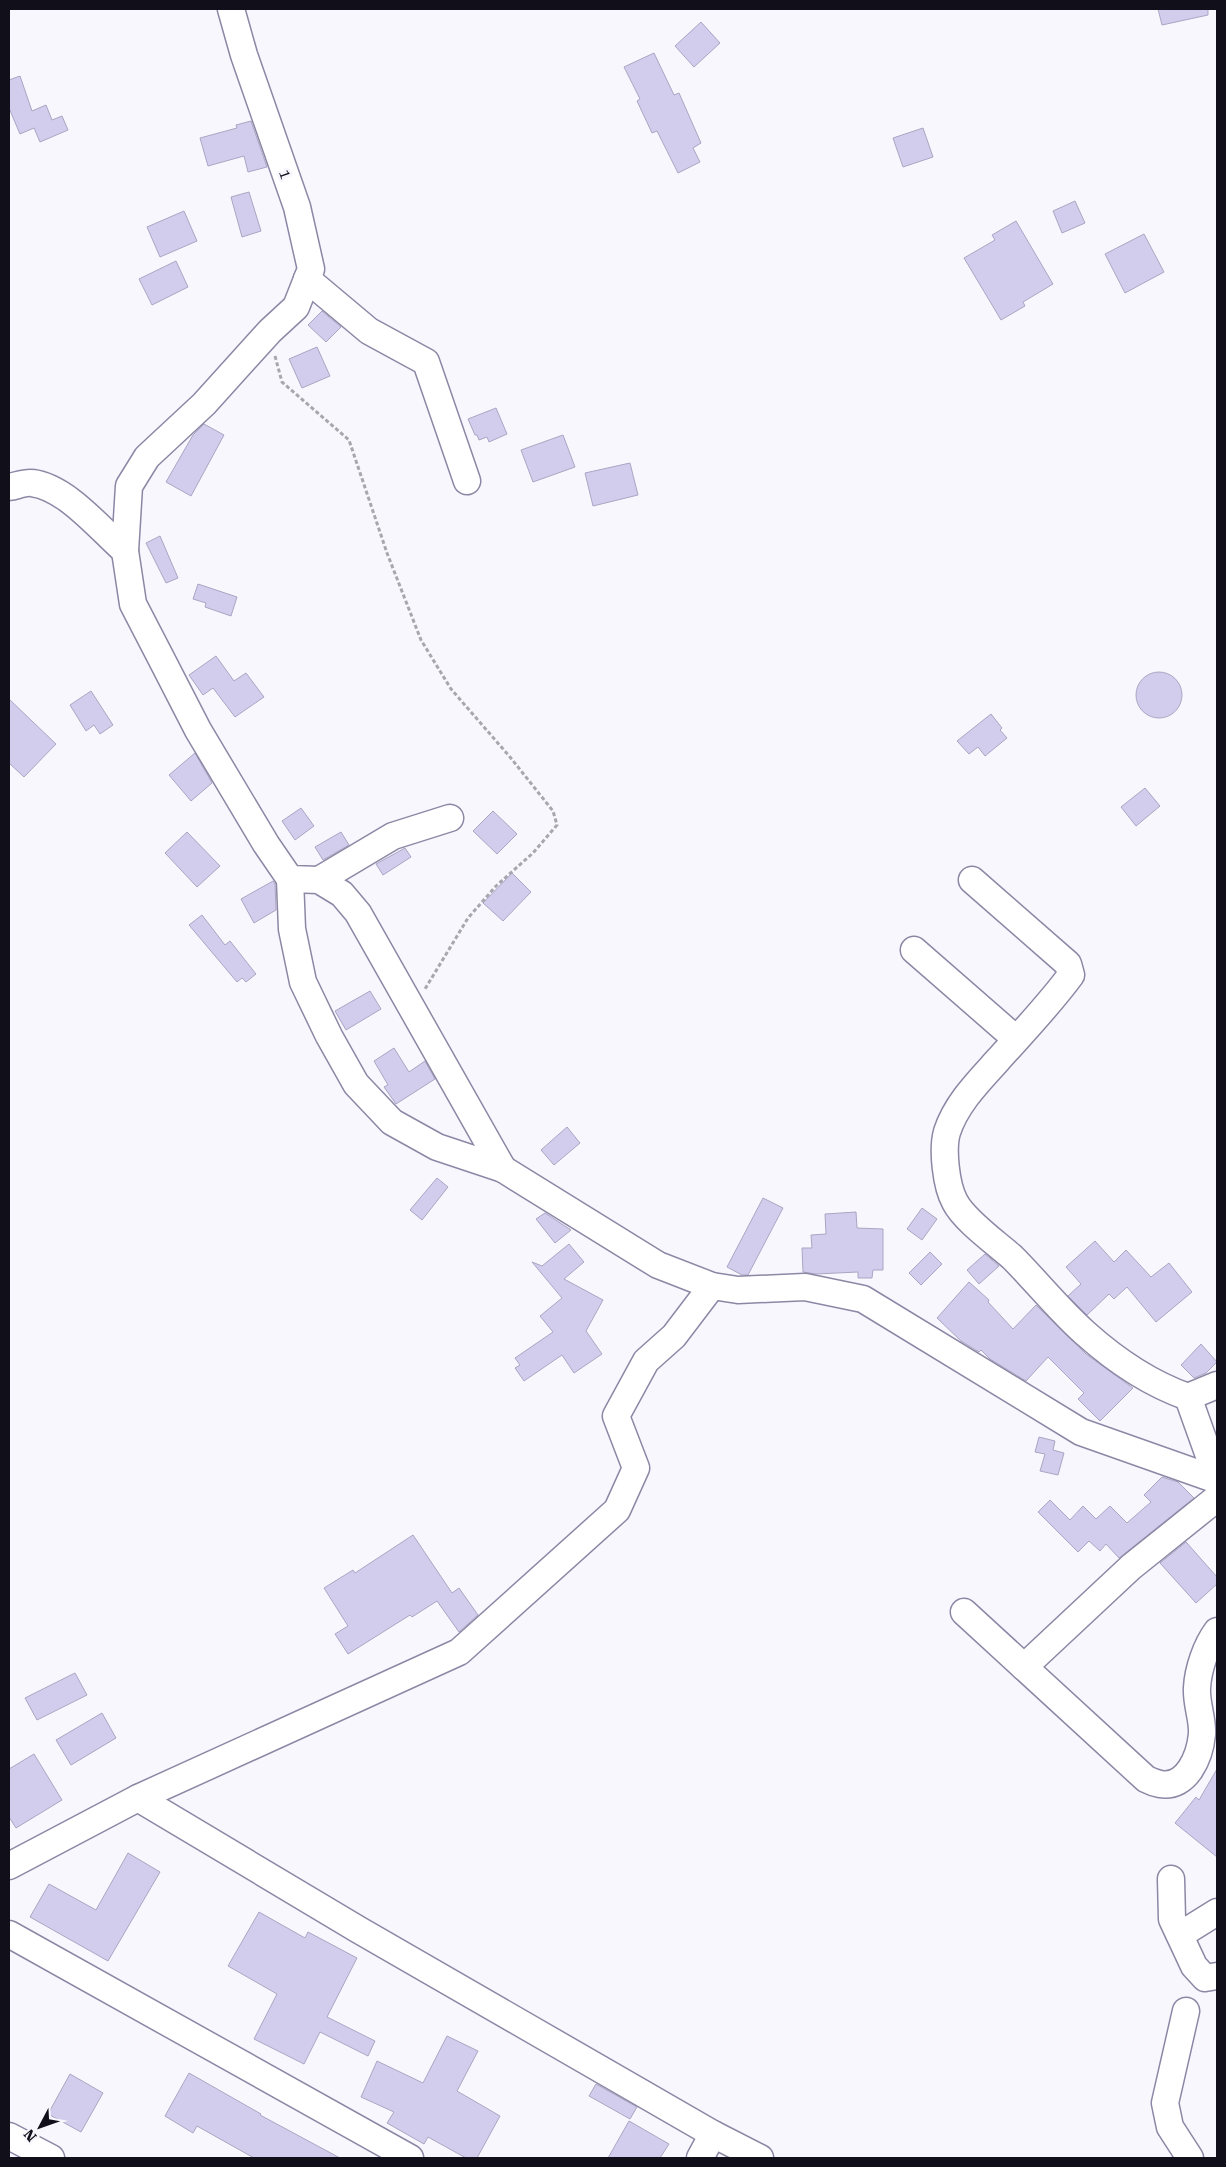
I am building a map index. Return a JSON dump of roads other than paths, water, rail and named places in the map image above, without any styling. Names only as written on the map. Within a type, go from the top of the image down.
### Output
[{"type":"street","name":"1","points":[[231,9],[244,56],[297,207],[311,269],[296,307],[270,331],[204,404],[147,457],[129,486],[125,551],[134,604],[162,660],[198,730],[266,844],[290,879]]},
{"type":"street","points":[[307,279],[369,331],[426,362],[466,482]]},
{"type":"street","points":[[9,487],[30,482],[45,486],[62,494],[125,551]]},
{"type":"street","points":[[319,880],[393,836],[450,818]]},
{"type":"street","points":[[504,1169],[358,913],[342,894],[319,880],[290,879],[292,929],[303,982],[329,1036],[356,1084],[392,1122],[437,1147],[504,1169],[658,1264],[712,1286],[738,1290],[805,1287],[862,1299],[1081,1432],[1217,1479]]},
{"type":"street","points":[[972,880],[1068,964],[1071,975],[969,1092],[954,1115],[947,1133],[945,1151],[948,1188],[956,1204],[967,1216],[1027,1272],[1084,1333],[1107,1351],[1168,1390],[1188,1397],[1217,1385]]},
{"type":"street","points":[[914,950],[1016,1039]]},
{"type":"street","points":[[9,1866],[138,1798],[459,1652],[617,1510],[636,1468],[616,1416],[646,1361],[674,1336],[712,1286]]},
{"type":"street","points":[[1188,1397],[1217,1479]]},
{"type":"street","points":[[1024,1667],[1131,1567],[1217,1498]]},
{"type":"street","points":[[964,1612],[1146,1780],[1162,1785],[1180,1780],[1194,1766],[1202,1734],[1197,1689],[1203,1659],[1211,1639],[1217,1631]]},
{"type":"street","points":[[138,1798],[359,1930],[712,2134],[760,2158]]},
{"type":"street","points":[[1171,1879],[1172,1919],[1194,1966],[1205,1978],[1217,1976]]},
{"type":"street","points":[[1180,1935],[1217,1912]]},
{"type":"street","points":[[9,1934],[410,2158]]},
{"type":"street","points":[[1186,2012],[1165,2103],[1170,2127],[1190,2158]]},
{"type":"street","points":[[700,2158],[712,2134]]},
{"type":"street","points":[[9,2136],[51,2158]]}]
